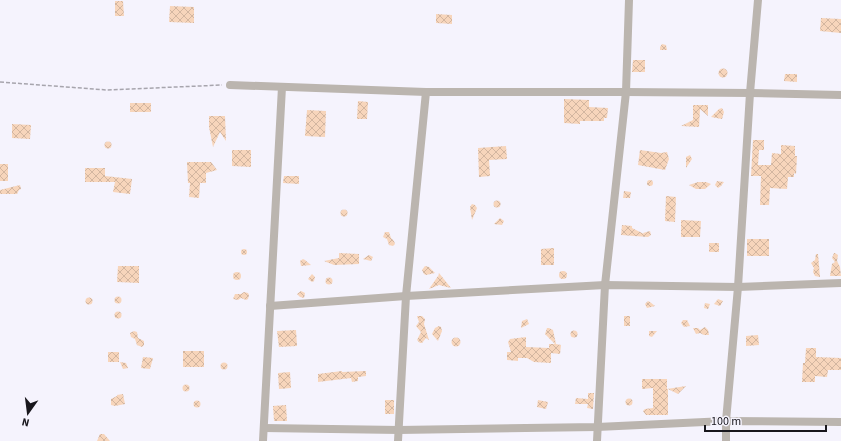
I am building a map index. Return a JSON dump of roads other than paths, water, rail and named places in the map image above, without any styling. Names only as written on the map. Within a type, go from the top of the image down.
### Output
[{"type":"street","points":[[597,441],[605,285],[626,92],[629,0]]},
{"type":"street","points":[[726,441],[726,421],[738,287],[750,93],[758,0]]},
{"type":"street","points":[[230,85],[426,92],[626,92],[841,95]]},
{"type":"street","points":[[263,441],[282,87]]},
{"type":"street","points":[[398,441],[406,296],[426,92]]},
{"type":"street","points":[[270,306],[406,296],[605,285],[738,287],[841,283]]},
{"type":"street","points":[[264,428],[399,430],[597,427],[726,421],[841,422]]}]
